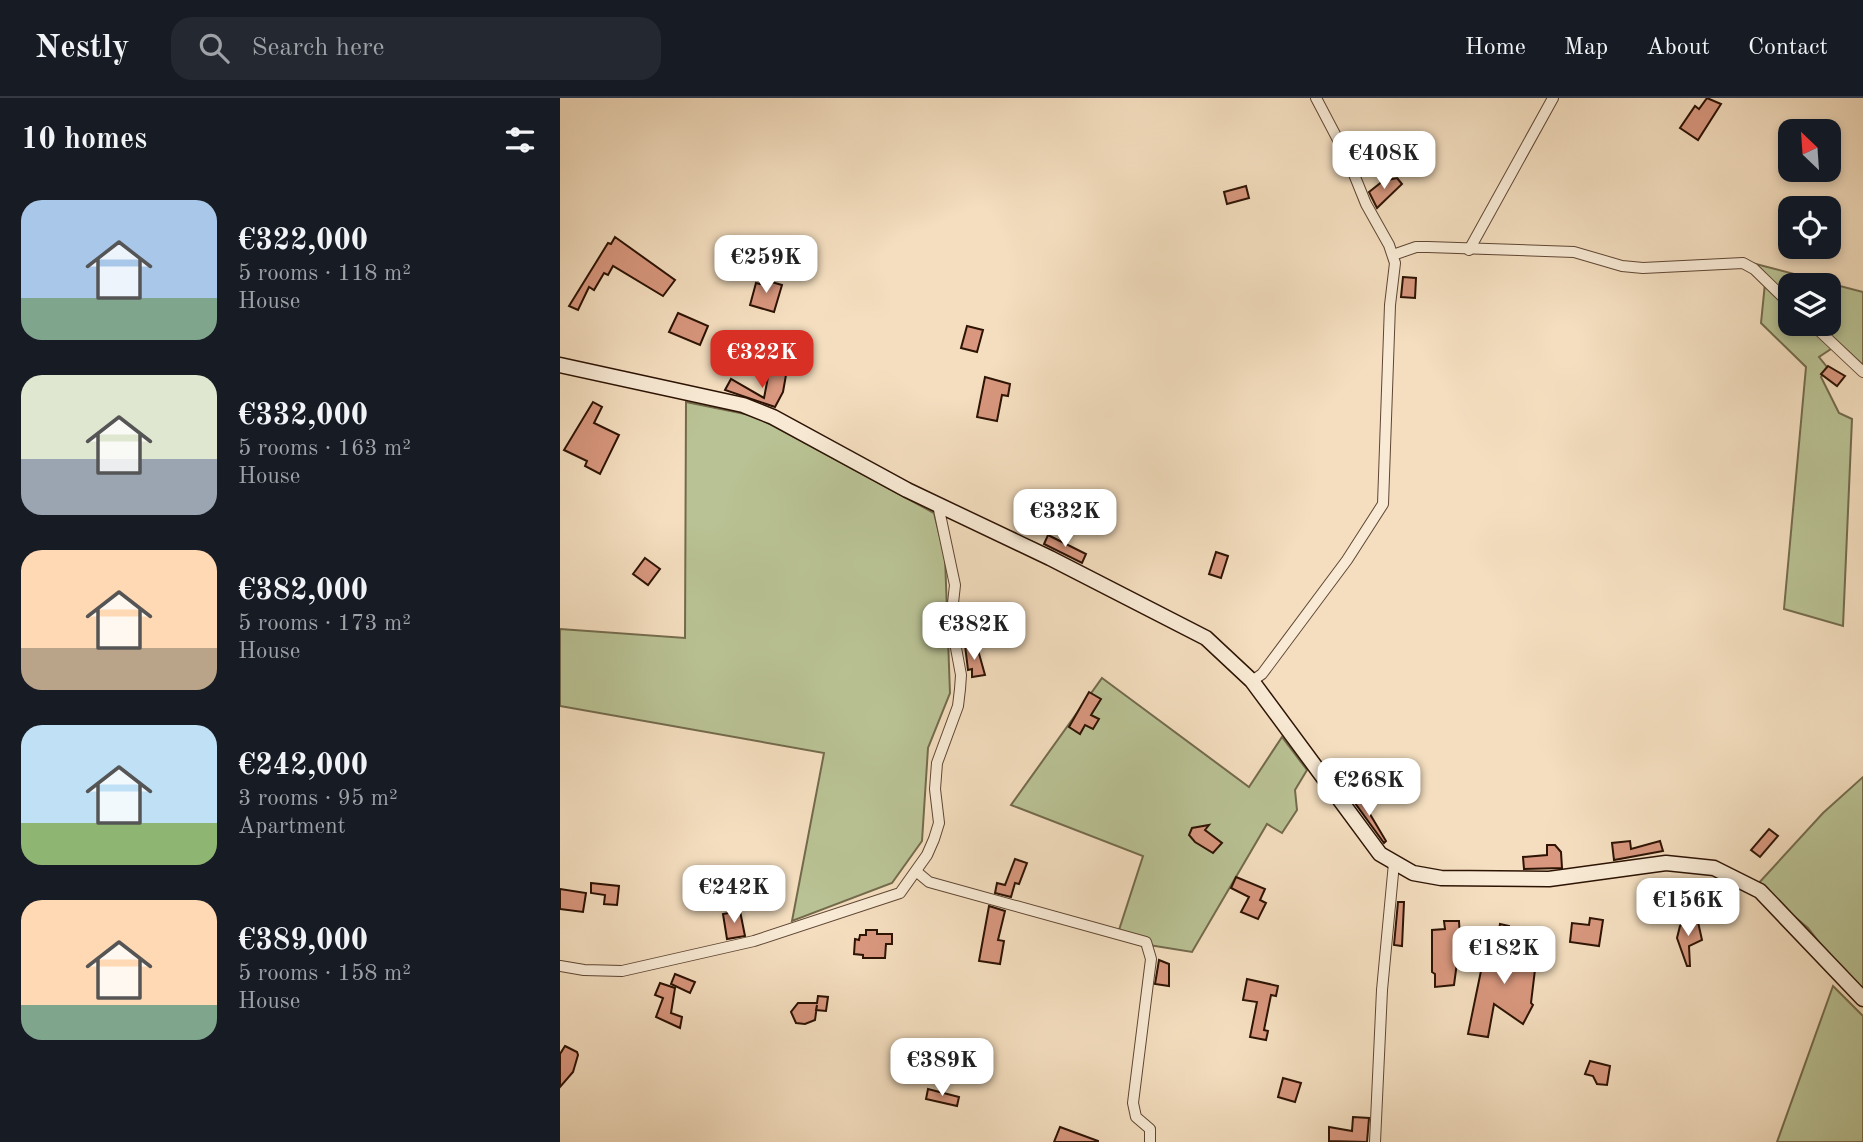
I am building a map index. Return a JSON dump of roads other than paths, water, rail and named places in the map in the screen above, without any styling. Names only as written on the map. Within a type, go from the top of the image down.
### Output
[{"type":"main road","points":[[560,366],[743,405],[773,417],[849,460],[1206,638],[1252,681],[1364,835],[1380,853],[1413,873],[1441,878],[1549,879],[1666,863],[1714,867],[1759,891],[1863,999]]},
{"type":"street","points":[[1252,681],[1262,674],[1339,570],[1383,504],[1393,255],[1366,204],[1328,117],[1316,98]]},
{"type":"street","points":[[1469,250],[1553,98]]},
{"type":"street","points":[[1393,255],[1416,247],[1574,252],[1622,266],[1643,268],[1743,263],[1778,293]]},
{"type":"street","points":[[1825,336],[1863,372]]},
{"type":"street","points":[[560,966],[622,971],[754,941],[816,918],[900,893],[928,855],[939,823],[935,789],[937,764],[958,706],[960,689],[961,675],[951,621],[955,585],[938,505]]},
{"type":"street","points":[[1374,1142],[1382,990],[1394,863]]},
{"type":"street","points":[[916,872],[929,883],[1146,942],[1150,958],[1133,1103],[1136,1117],[1150,1129],[1150,1142]]}]
